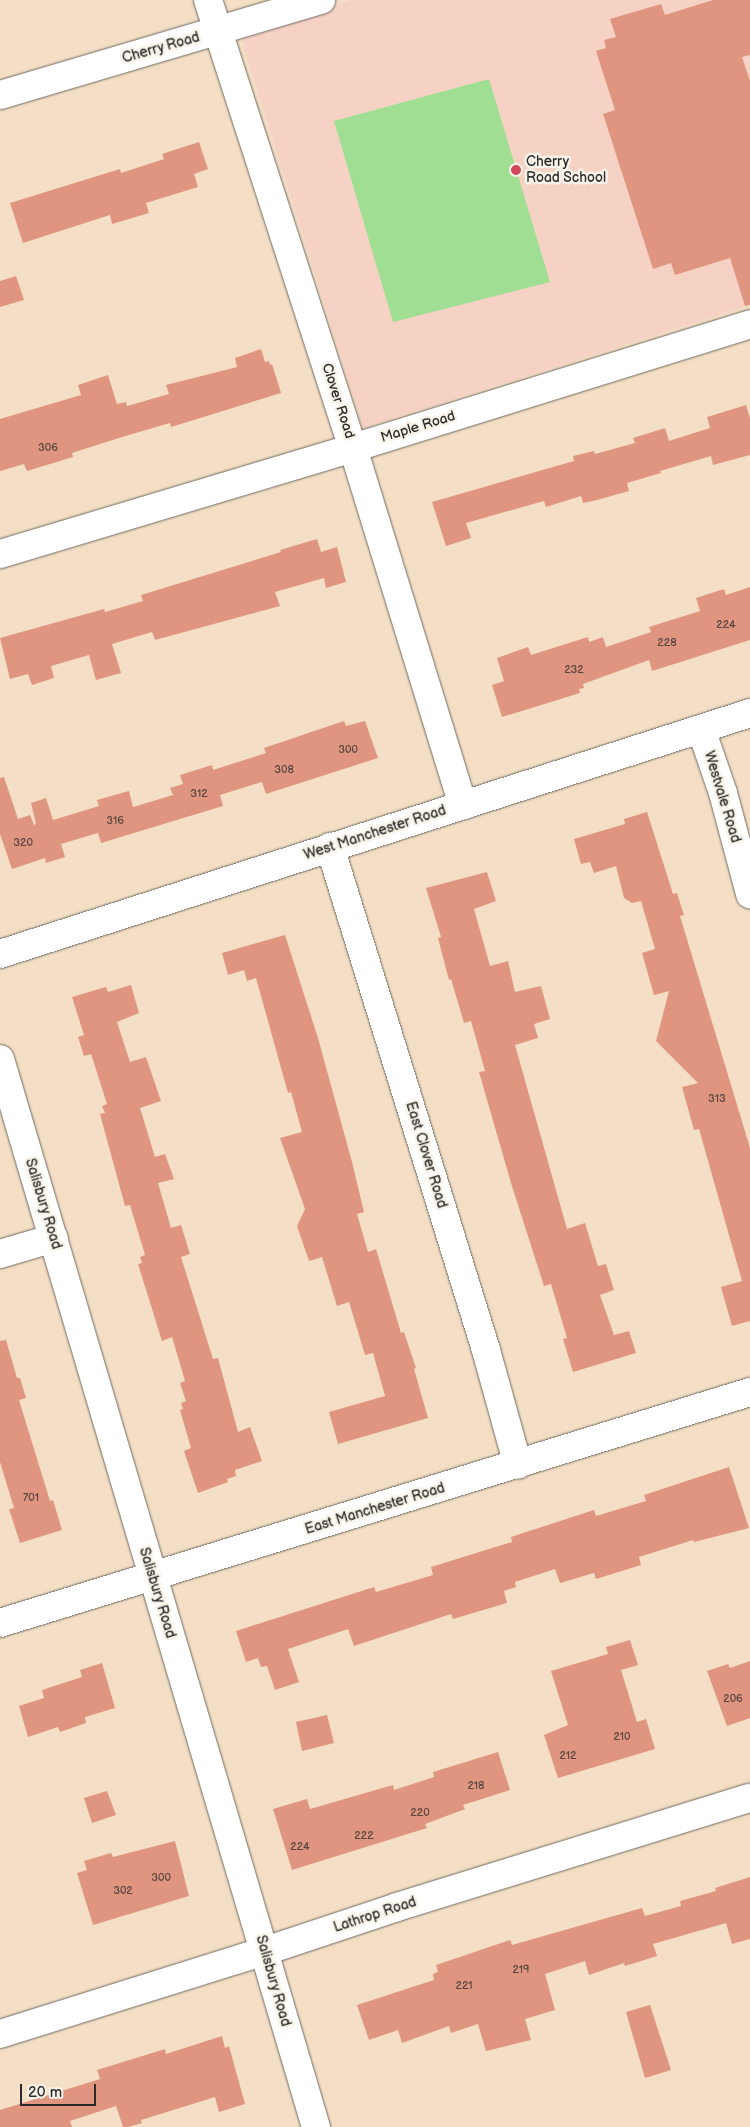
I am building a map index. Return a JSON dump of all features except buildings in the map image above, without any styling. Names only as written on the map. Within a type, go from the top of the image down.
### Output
[{"type":"street","name":"Clover Road","points":[[208,0],[353,448],[463,805]]},
{"type":"street","name":"Cherry Road","points":[[0,95],[321,0]]},
{"type":"street","name":"Maple Road","points":[[0,554],[353,448],[750,324]]},
{"type":"street","name":"West Manchester Road","points":[[0,954],[750,713]]},
{"type":"street","name":"Westvale Road","points":[[701,728],[723,793],[750,894]]},
{"type":"street","name":"East Clover Road","points":[[330,847],[484,1341],[518,1465]]},
{"type":"street","name":"Salisbury Road","points":[[0,1058],[316,2127]]},
{"type":"street","points":[[0,1254],[54,1238]]},
{"type":"street","name":"East Manchester Road","points":[[0,1623],[153,1578],[750,1392]]},
{"type":"street","name":"Lathrop Road","points":[[0,2034],[265,1952],[397,1907],[750,1798]]},
{"type":"shaded area","name":"Cherry Road School","points":[[351,0],[750,0],[750,305],[363,428],[240,35]]},
{"type":"green space","points":[[489,79],[550,282],[393,322],[334,121]]},
{"type":"place","name":"Cherry Road School","points":[[516,170]]}]
